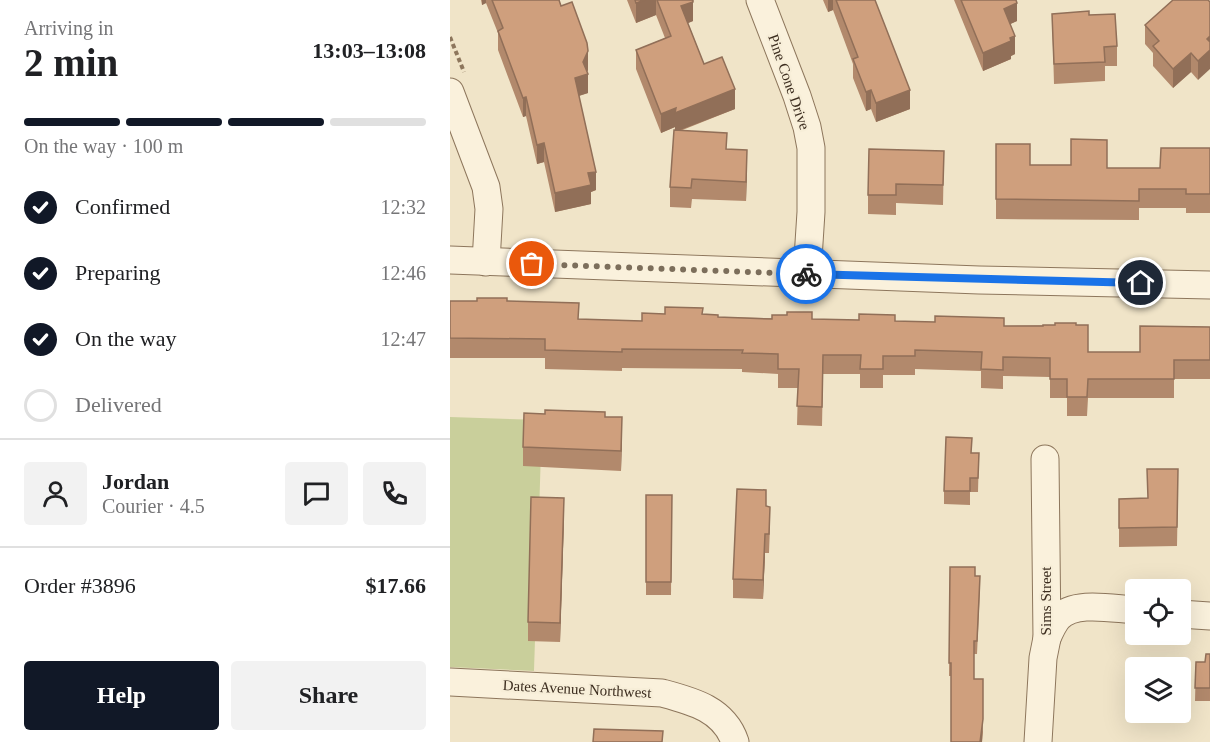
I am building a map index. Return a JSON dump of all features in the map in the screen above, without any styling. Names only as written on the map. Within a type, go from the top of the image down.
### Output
[{"type":"street","name":"Pine Cone Drive","points":[[760,0],[797,96],[811,148],[811,212],[807,274]]},
{"type":"street","points":[[458,86],[486,187],[489,209],[486,262]]},
{"type":"street","points":[[450,260],[968,280],[1210,285]]},
{"type":"street","name":"Sims Street","points":[[1038,742],[1043,658],[1047,638],[1045,459]]},
{"type":"street","points":[[1047,638],[1053,624],[1068,610],[1084,608],[1125,610]]},
{"type":"street","points":[[1191,615],[1210,616]]},
{"type":"street","name":"Dates Avenue Northwest","points":[[450,682],[662,693],[702,705],[724,723],[735,742]]},
{"type":"path","points":[[450,37],[458,86]]},
{"type":"green space","points":[[450,417],[542,420],[534,671],[450,667]]},
{"type":"building","points":[[492,0],[559,0],[561,6],[572,2],[588,51],[583,62],[588,74],[575,78],[596,172],[588,173],[591,185],[555,193],[544,143],[537,145],[526,97],[523,98],[498,31],[503,28]]},
{"type":"building","points":[[657,0],[693,0],[681,6],[704,64],[722,57],[735,89],[675,113],[676,108],[661,114],[636,50],[671,36]]},
{"type":"building","points":[[836,0],[875,0],[910,90],[876,103],[871,90],[866,92],[853,59],[858,57]]},
{"type":"building","points":[[961,0],[1016,0],[1017,3],[1004,9],[1015,36],[1010,38],[1011,41],[983,53]]},
{"type":"building","points":[[1173,0],[1208,0],[1210,2],[1210,36],[1207,39],[1210,42],[1210,50],[1198,61],[1191,53],[1173,69],[1153,46],[1159,41],[1145,25]]},
{"type":"building","points":[[1089,11],[1089,15],[1115,14],[1117,46],[1104,47],[1105,62],[1054,64],[1052,14]]},
{"type":"building","points":[[674,130],[727,133],[726,149],[747,150],[746,182],[692,179],[691,188],[670,187]]},
{"type":"building","points":[[1071,139],[1107,140],[1107,168],[1160,168],[1161,148],[1210,148],[1210,194],[1186,194],[1186,189],[1139,189],[1139,201],[996,199],[996,144],[1030,144],[1030,165],[1071,165]]},
{"type":"building","points":[[869,149],[944,151],[943,185],[896,184],[896,195],[868,195]]},
{"type":"building","points":[[477,298],[579,303],[578,319],[642,321],[642,313],[665,314],[665,307],[703,308],[702,314],[718,315],[718,317],[772,319],[772,315],[787,315],[787,312],[812,312],[812,319],[859,320],[859,314],[895,315],[895,321],[935,322],[935,316],[1004,318],[1004,326],[1076,323],[1076,325],[1088,325],[1088,352],[1140,352],[1140,326],[1210,327],[1210,360],[1174,360],[1174,379],[1088,379],[1087,397],[1067,397],[1067,379],[1050,379],[1050,358],[1003,357],[1003,370],[981,369],[982,352],[915,350],[915,356],[883,356],[883,369],[860,369],[861,355],[823,355],[822,407],[797,406],[799,369],[778,369],[778,354],[742,353],[743,350],[622,349],[622,352],[545,350],[545,339],[450,338],[450,301],[477,301]]},
{"type":"building","points":[[545,410],[605,412],[605,417],[622,417],[621,451],[523,447],[524,413],[545,414]]},
{"type":"building","points":[[946,437],[972,438],[971,453],[979,453],[978,478],[970,478],[970,491],[944,491]]},
{"type":"building","points":[[1147,469],[1178,469],[1177,527],[1119,528],[1119,499],[1148,498]]},
{"type":"building","points":[[737,489],[766,490],[766,506],[770,507],[769,534],[765,534],[763,580],[733,579]]},
{"type":"building","points":[[646,495],[672,495],[671,582],[646,582]]},
{"type":"building","points":[[531,497],[564,498],[560,623],[528,622]]},
{"type":"building","points":[[950,567],[975,567],[975,576],[980,576],[977,641],[974,641],[974,679],[983,679],[983,719],[980,742],[951,742]]},
{"type":"building","points":[[1206,654],[1210,654],[1210,688],[1195,688],[1196,662],[1205,662]]},
{"type":"building","points":[[594,729],[663,731],[662,742],[593,742]]},
{"type":"way so far","points":[[532,264],[806,274]]},
{"type":"route","points":[[806,274],[1141,283]]}]
